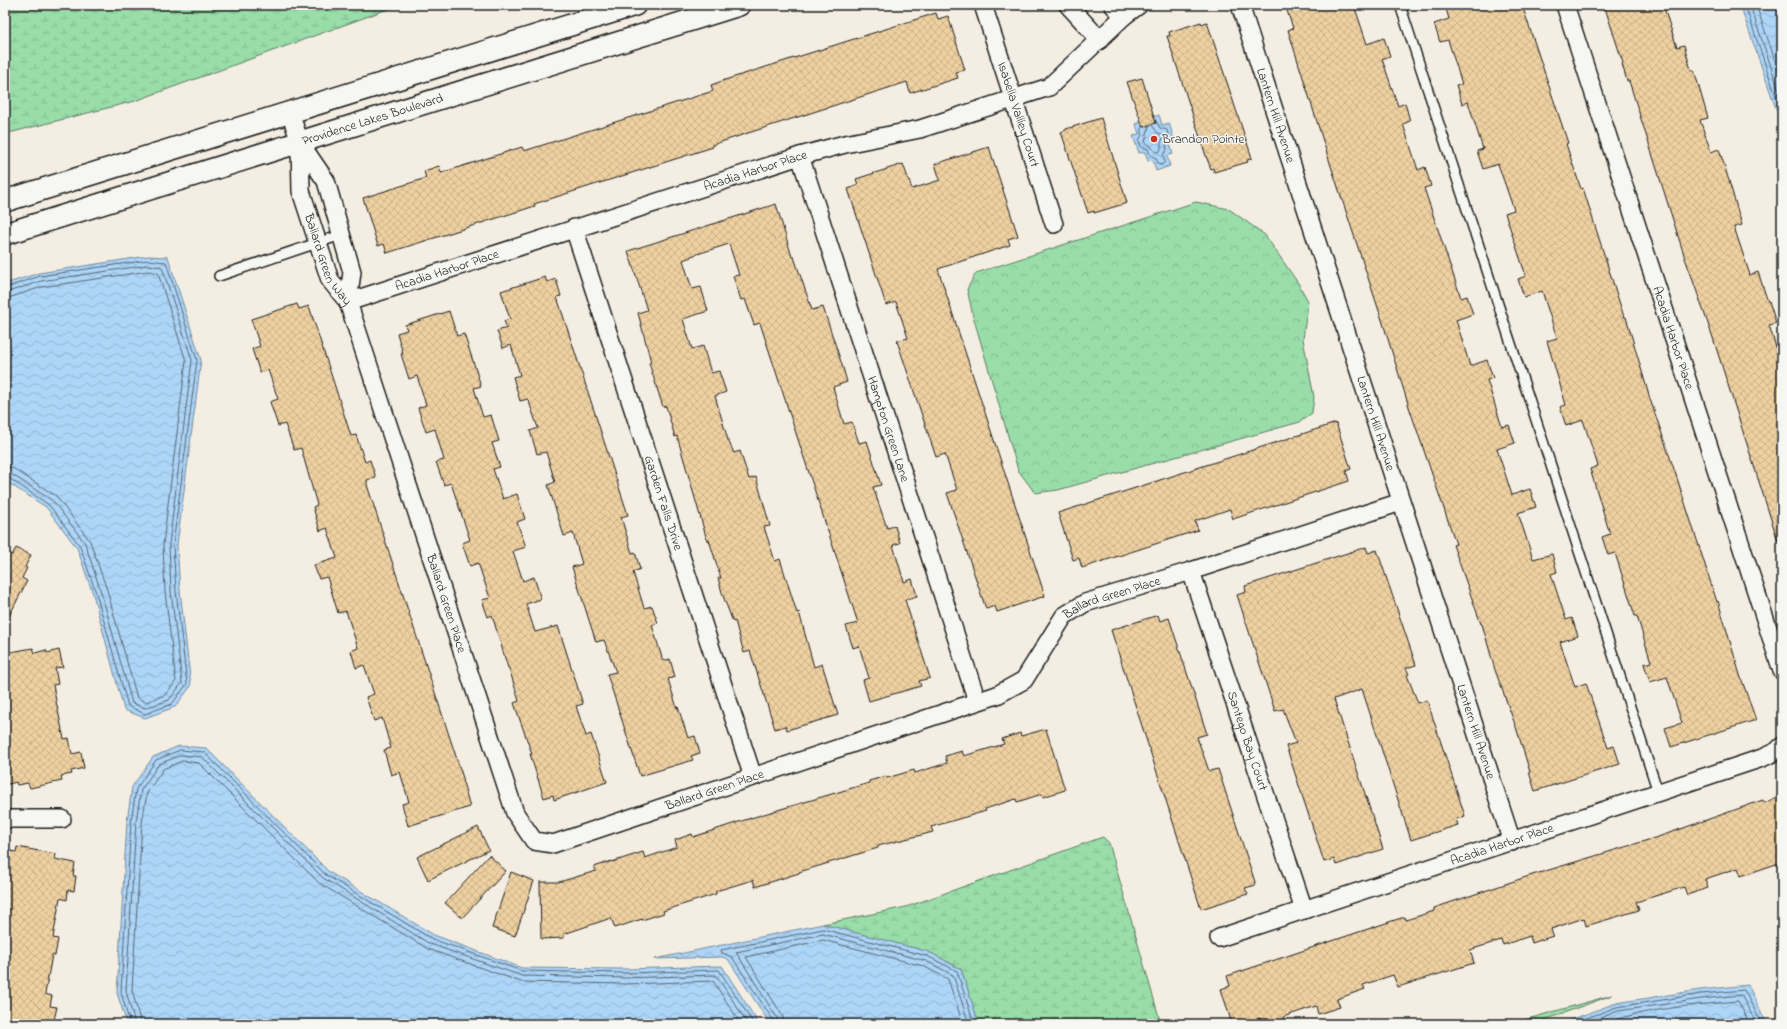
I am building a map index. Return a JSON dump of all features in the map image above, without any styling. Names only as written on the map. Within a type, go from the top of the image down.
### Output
[{"type":"street","points":[[5,201],[635,5]]},
{"type":"street","name":"Providence Lakes Boulevard","points":[[5,234],[739,5]]},
{"type":"street","name":"Isabella Vallley Court","points":[[983,5],[1054,224]]},
{"type":"street","points":[[1068,5],[1100,40]]},
{"type":"street","name":"Acadia Harbor Place","points":[[348,302],[800,156],[845,144],[920,130],[1049,87],[1100,40],[1119,11],[1139,5]]},
{"type":"street","name":"Lantern Hill Avenue","points":[[1240,5],[1512,842]]},
{"type":"street","name":"Acadia Harbor Place","points":[[1565,5],[1782,671]]},
{"type":"street","name":"Ballard Green Way","points":[[290,112],[300,143],[326,182],[352,272],[348,302]]},
{"type":"street","name":"Ballard Green Way","points":[[300,143],[301,191],[330,280],[348,302]]},
{"type":"street","name":"Hampton Green Lane","points":[[800,156],[977,701]]},
{"type":"street","name":"Garden Falls Drive","points":[[574,228],[753,777]]},
{"type":"street","name":"Ballard Green Place","points":[[348,302],[515,812],[534,842],[554,844],[997,695],[1024,680],[1064,616],[1085,603],[1191,571],[1401,502]]},
{"type":"street","name":"Santego Bay Court","points":[[1191,571],[1304,910]]},
{"type":"street","name":"Acadia Harbor Place","points":[[1219,938],[1762,758],[1777,751],[1782,746]]},
{"type":"street","points":[[5,819],[62,820]]},
{"type":"lane","points":[[1400,5],[1658,792]]},
{"type":"lane","points":[[220,276],[341,236]]},
{"type":"green space","points":[[5,5],[399,5],[135,101],[5,134]]},
{"type":"green space","points":[[1196,202],[1229,209],[1265,235],[1298,283],[1308,301],[1303,339],[1314,397],[1312,413],[1300,422],[1058,490],[1035,493],[1018,470],[973,316],[967,289],[976,273]]},
{"type":"green space","points":[[1103,837],[1109,843],[1161,1024],[979,1024],[961,969],[929,952],[823,924],[906,907]]},
{"type":"green space","points":[[1612,995],[1534,1024],[1510,1024]]},
{"type":"water","points":[[1740,5],[1782,5],[1782,126]]},
{"type":"water","name":"Brandon Pointe","points":[[1159,115],[1162,125],[1169,123],[1175,142],[1170,144],[1173,154],[1167,156],[1170,166],[1156,171],[1153,160],[1148,161],[1145,152],[1139,153],[1133,136],[1139,134],[1136,124]]},
{"type":"water","points":[[148,256],[168,257],[201,360],[177,545],[180,590],[191,686],[175,707],[145,718],[124,710],[93,594],[77,548],[46,507],[5,481],[5,284],[39,273]]},
{"type":"water","points":[[179,746],[206,748],[329,872],[434,935],[522,968],[625,969],[722,966],[759,1024],[127,1024],[117,993],[127,821],[132,787],[153,757]]},
{"type":"water","points":[[823,924],[929,952],[961,969],[979,1024],[770,1024],[728,959],[722,957],[655,959]]},
{"type":"water","points":[[1748,985],[1767,1024],[1559,1024],[1616,1003],[1700,990]]},
{"type":"building","points":[[1285,5],[1354,5],[1367,44],[1384,38],[1390,56],[1382,59],[1398,106],[1405,103],[1410,121],[1403,124],[1418,170],[1425,167],[1431,186],[1424,188],[1461,298],[1467,296],[1473,314],[1456,320],[1470,366],[1487,360],[1493,378],[1487,380],[1502,427],[1509,425],[1515,443],[1497,449],[1512,495],[1530,489],[1536,507],[1518,513],[1533,559],[1552,554],[1557,572],[1551,574],[1566,620],[1572,618],[1578,636],[1560,642],[1575,687],[1586,683],[1608,748],[1614,746],[1620,764],[1535,791],[1516,727],[1495,670],[1482,624],[1453,545],[1456,544],[1409,407],[1330,163],[1288,30],[1293,28]]},
{"type":"building","points":[[1445,5],[1522,5],[1568,143],[1566,144],[1581,189],[1583,188],[1624,317],[1626,317],[1650,399],[1717,602],[1718,601],[1740,675],[1756,720],[1671,747],[1665,728],[1682,723],[1667,677],[1650,682],[1644,664],[1651,662],[1637,616],[1635,616],[1615,553],[1608,555],[1602,537],[1610,534],[1590,469],[1598,466],[1583,420],[1566,426],[1560,407],[1566,405],[1547,341],[1557,338],[1542,291],[1524,297],[1518,279],[1526,276],[1505,213],[1514,210],[1498,164],[1483,169],[1477,151],[1483,149],[1468,102],[1462,104],[1456,85],[1462,84],[1448,40],[1440,42],[1434,24],[1449,19]]},
{"type":"building","points":[[1615,5],[1663,5],[1677,47],[1684,45],[1691,70],[1694,70],[1708,118],[1700,120],[1711,152],[1719,149],[1742,225],[1734,227],[1750,275],[1758,272],[1776,323],[1769,325],[1779,357],[1782,356],[1782,540],[1778,541],[1713,338],[1685,258],[1629,81],[1627,81],[1623,63],[1605,8]]},
{"type":"building","points":[[936,13],[938,19],[948,16],[965,70],[956,72],[958,78],[910,93],[907,82],[712,145],[713,147],[534,204],[535,206],[387,253],[384,244],[378,246],[363,198],[426,178],[424,171],[439,166],[441,173],[522,147],[524,151],[713,91],[711,85],[728,79]]},
{"type":"building","points":[[1201,22],[1202,24],[1207,22],[1252,158],[1247,160],[1248,162],[1214,172],[1213,168],[1211,169],[1206,156],[1167,36],[1170,36],[1169,32]]},
{"type":"building","points":[[1142,78],[1156,123],[1143,127],[1127,82]]},
{"type":"building","points":[[1101,118],[1127,203],[1094,213],[1094,211],[1088,213],[1061,132]]},
{"type":"building","points":[[989,147],[1018,236],[1008,239],[1010,245],[938,269],[1045,596],[997,612],[995,606],[986,609],[947,493],[957,490],[945,454],[936,457],[897,341],[908,338],[896,302],[886,305],[848,189],[858,185],[856,179],[903,164],[912,189],[940,180],[935,164]]},
{"type":"building","points":[[776,204],[792,257],[794,257],[812,310],[823,307],[843,368],[847,382],[833,387],[844,424],[852,422],[859,443],[867,441],[881,485],[873,487],[887,528],[895,526],[900,543],[893,545],[904,582],[912,579],[917,596],[905,600],[930,678],[919,681],[921,686],[869,701],[863,680],[869,678],[859,646],[853,648],[846,626],[858,623],[760,323],[754,325],[745,299],[741,300],[733,276],[739,275],[729,244],[691,256],[683,260],[692,289],[701,287],[708,311],[683,319],[692,349],[703,346],[711,373],[719,371],[726,392],[715,396],[728,440],[734,453],[740,451],[749,479],[756,477],[770,526],[764,527],[775,561],[780,559],[797,613],[799,612],[814,667],[822,664],[838,715],[787,730],[785,726],[775,729],[750,651],[744,653],[735,621],[733,622],[723,596],[718,578],[721,578],[709,540],[707,540],[677,436],[675,437],[666,406],[663,407],[649,363],[651,362],[638,313],[647,310],[628,251]]},
{"type":"building","points":[[545,277],[547,282],[556,279],[561,296],[557,297],[628,515],[621,517],[632,553],[635,552],[640,569],[633,572],[644,608],[652,606],[658,623],[652,625],[663,661],[670,659],[675,677],[668,679],[688,738],[695,736],[700,753],[691,756],[693,760],[640,776],[607,674],[616,672],[604,640],[596,642],[572,567],[582,564],[573,533],[564,536],[548,485],[555,482],[546,452],[537,454],[530,431],[538,428],[528,399],[520,401],[513,377],[520,375],[511,345],[503,348],[497,331],[507,328],[504,321],[510,319],[501,291]]},
{"type":"building","points":[[297,304],[299,309],[309,306],[351,436],[356,435],[365,462],[370,460],[376,478],[367,480],[367,485],[464,781],[470,807],[408,826],[402,804],[409,802],[400,772],[391,775],[384,750],[391,748],[382,718],[374,721],[366,697],[374,694],[364,665],[356,668],[351,651],[358,648],[346,611],[338,613],[327,577],[319,579],[314,565],[337,558],[327,528],[320,531],[313,507],[317,505],[301,448],[294,450],[285,424],[278,426],[270,402],[278,399],[268,370],[260,373],[252,349],[260,346],[251,319]]},
{"type":"building","points":[[449,311],[457,336],[464,334],[473,361],[481,386],[474,388],[483,417],[491,415],[499,441],[492,443],[500,467],[493,469],[503,499],[517,494],[525,519],[517,522],[526,547],[513,551],[523,581],[534,577],[541,599],[526,604],[535,632],[558,626],[583,704],[576,706],[586,736],[591,734],[607,782],[554,800],[553,795],[544,798],[530,754],[532,754],[514,703],[519,701],[509,668],[492,615],[488,617],[482,600],[490,598],[478,563],[470,566],[462,543],[470,540],[451,483],[444,485],[436,462],[444,460],[435,429],[426,432],[418,408],[426,405],[417,376],[409,379],[401,354],[403,354],[397,333],[407,330],[405,325]]},
{"type":"building","points":[[1336,423],[1351,469],[1346,471],[1349,481],[1233,519],[1230,509],[1195,521],[1198,530],[1082,568],[1079,558],[1073,560],[1058,513]]},
{"type":"building","points":[[1366,547],[1368,553],[1377,550],[1416,665],[1406,668],[1409,674],[1407,675],[1418,703],[1427,700],[1465,816],[1456,819],[1458,825],[1411,840],[1362,689],[1334,699],[1383,849],[1336,865],[1334,859],[1324,862],[1286,746],[1296,743],[1283,709],[1275,711],[1237,595],[1246,592],[1245,586]]},
{"type":"building","points":[[16,548],[31,555],[25,567],[27,568],[22,578],[27,581],[5,624],[5,551],[12,555]]},
{"type":"building","points":[[1158,615],[1160,621],[1169,618],[1207,734],[1197,737],[1209,771],[1218,769],[1256,885],[1245,888],[1248,894],[1201,909],[1111,630]]},
{"type":"building","points":[[33,648],[35,653],[46,650],[47,653],[59,650],[63,667],[55,668],[58,684],[53,685],[64,739],[69,738],[72,754],[81,752],[84,768],[71,771],[72,774],[61,776],[62,781],[30,788],[28,783],[17,785],[16,782],[5,785],[5,768],[8,767],[5,751],[10,750],[5,724],[5,653]]},
{"type":"building","points":[[1046,729],[1065,790],[1043,797],[1042,794],[1017,802],[1016,799],[985,809],[986,811],[931,827],[933,832],[878,846],[878,848],[755,887],[753,880],[716,891],[716,894],[663,911],[664,913],[615,928],[611,918],[564,934],[564,938],[541,939],[540,882],[559,882],[596,871],[594,867],[643,852],[645,858],[677,847],[675,840],[692,834],[693,837],[754,817],[869,783],[869,781],[886,776],[887,778],[914,770],[915,773],[947,763],[945,756],[962,751],[964,756],[1004,744],[1002,739],[1020,733],[1021,736]]},
{"type":"building","points":[[1782,794],[1782,862],[1741,876],[1738,868],[1705,879],[1708,888],[1687,895],[1684,887],[1636,902],[1639,910],[1586,926],[1584,918],[1551,929],[1553,936],[1532,943],[1530,936],[1503,945],[1501,940],[1470,950],[1474,963],[1398,987],[1393,975],[1363,985],[1365,989],[1337,999],[1340,1007],[1318,1014],[1316,1006],[1283,1017],[1286,1024],[1262,1024],[1260,1018],[1242,1024],[1232,1024],[1221,989],[1230,986],[1227,976],[1395,920],[1405,917],[1406,920],[1434,911],[1434,908],[1529,876],[1658,837],[1763,800],[1765,803]]},
{"type":"building","points":[[478,827],[489,850],[428,880],[417,857]]},
{"type":"building","points":[[17,847],[56,854],[55,859],[75,863],[73,876],[76,876],[74,891],[68,890],[67,900],[60,898],[53,938],[58,939],[55,956],[52,955],[45,994],[52,996],[50,1006],[57,1007],[53,1024],[5,1024],[5,850],[16,852]]},
{"type":"building","points":[[489,855],[506,871],[462,918],[445,903]]},
{"type":"building","points":[[511,872],[534,881],[515,936],[492,928]]},
{"type":"place","name":"Brandon Pointe","points":[[1154,139]]}]
